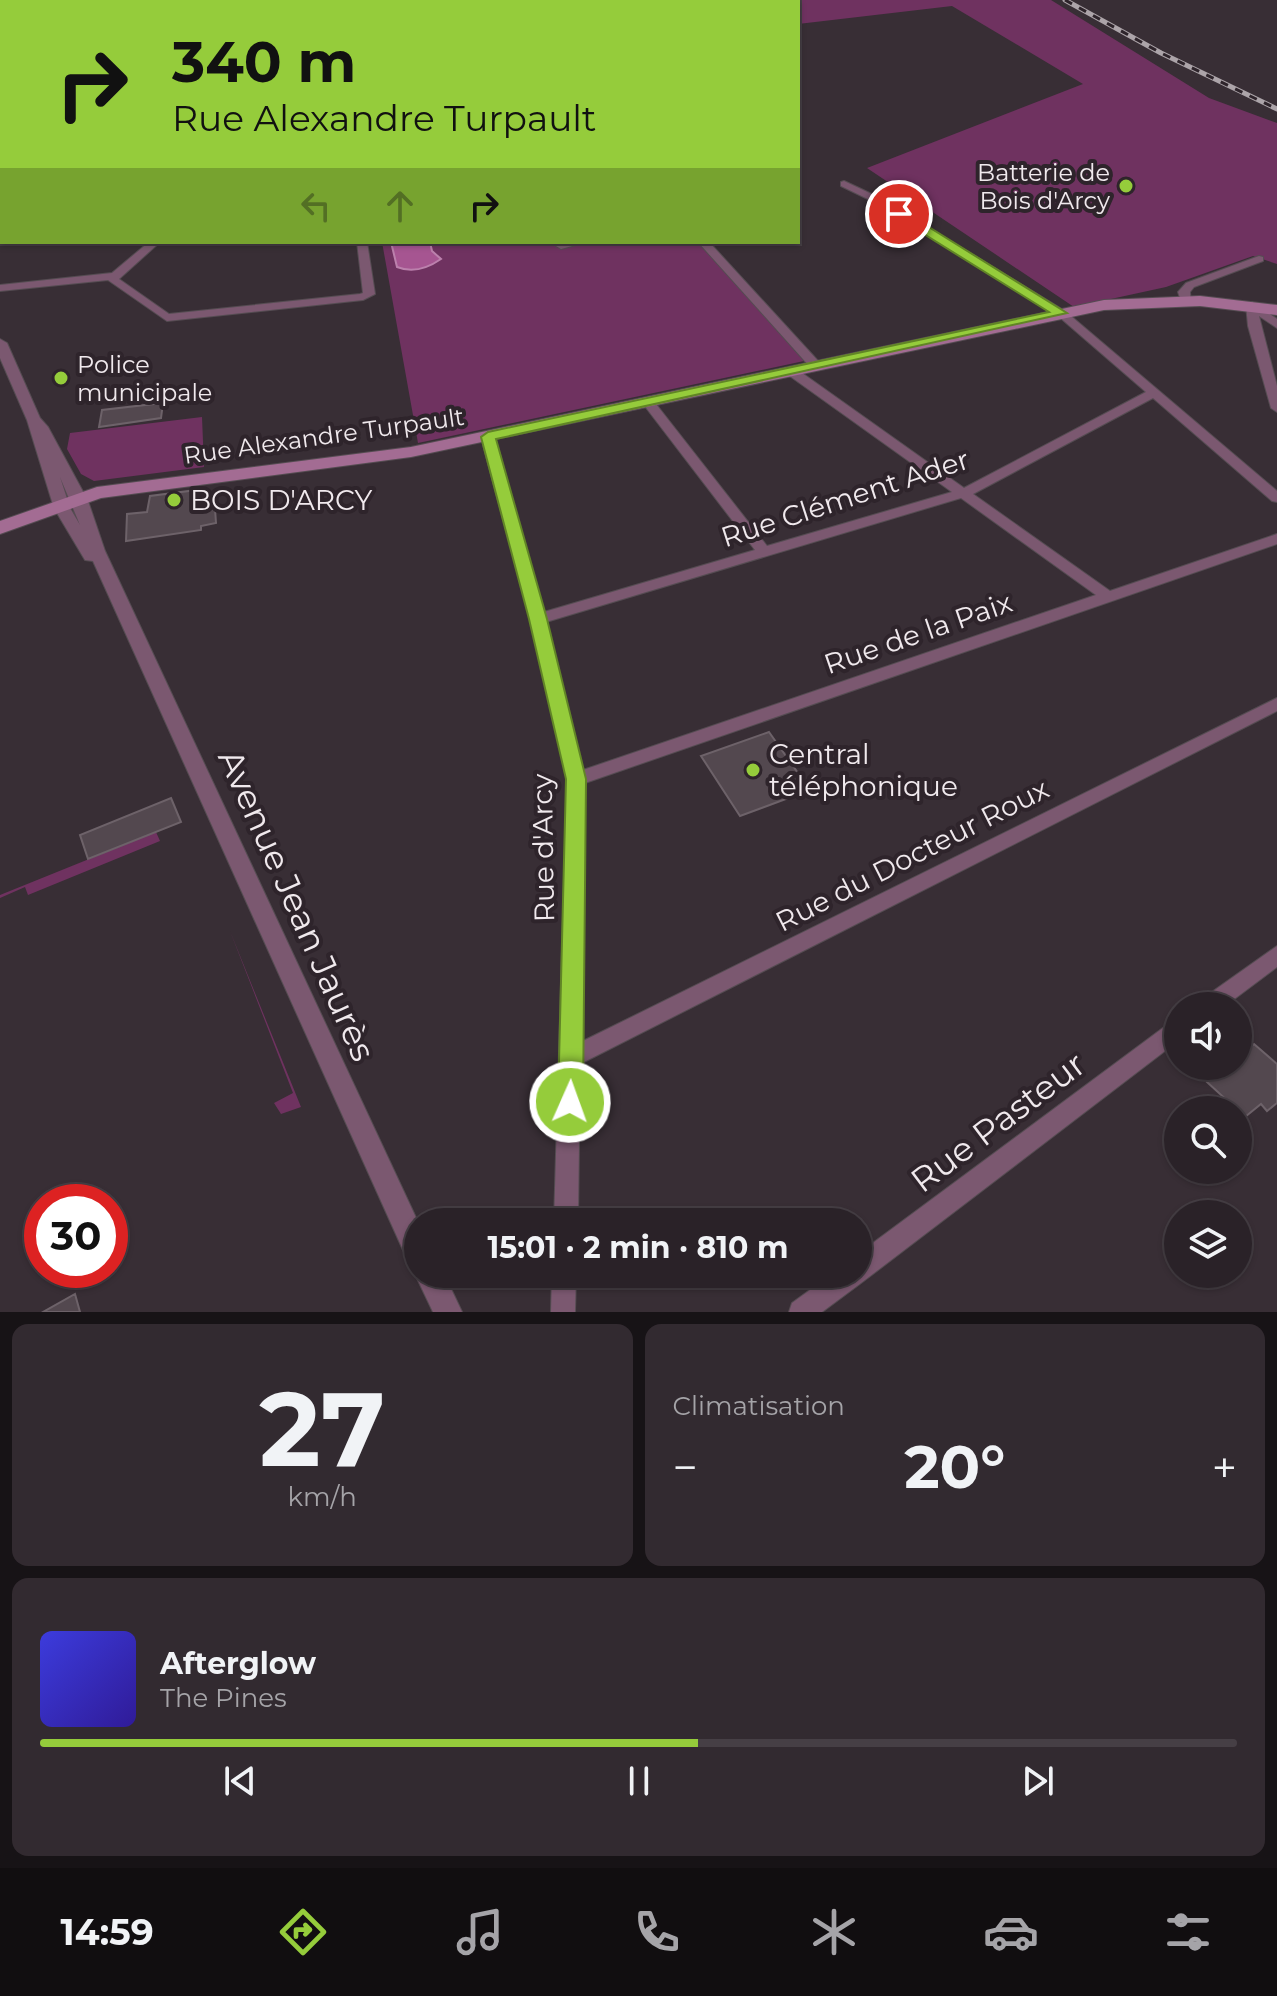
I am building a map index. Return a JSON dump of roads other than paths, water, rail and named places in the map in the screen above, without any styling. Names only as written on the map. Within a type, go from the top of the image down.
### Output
[{"type":"main road","name":"Rue Alexandre Turpault","points":[[0,528],[126,488],[411,452],[1061,313],[1133,301],[1252,305],[1277,310]]},
{"type":"street","points":[[844,184],[875,199],[1061,313],[1277,498]]},
{"type":"street","points":[[0,288],[115,276],[153,244]]},
{"type":"street","points":[[115,276],[113,280],[167,318],[363,297],[369,294],[362,244]]},
{"type":"street","points":[[561,246],[572,244]]},
{"type":"street","points":[[705,244],[815,365]]},
{"type":"street","points":[[1187,301],[1184,292],[1190,285],[1259,259]]},
{"type":"street","points":[[1252,305],[1277,325]]},
{"type":"street","points":[[1252,305],[1254,326],[1277,408]]},
{"type":"street","name":"Avenue Jean Jaurès","points":[[0,343],[71,504],[114,587],[404,1222]]},
{"type":"street","points":[[791,371],[1106,595]]},
{"type":"street","name":"Rue Clément Ader","points":[[538,619],[964,493],[1154,393]]},
{"type":"street","points":[[648,402],[764,552]]},
{"type":"street","name":"Rue d'Arcy","points":[[488,437],[538,619],[576,779],[567,1208]]},
{"type":"street","name":"Rue de la Paix","points":[[576,779],[1106,595],[1277,539]]},
{"type":"street","name":"Rue du Docteur Roux","points":[[572,1057],[1277,704]]},
{"type":"street","points":[[1228,992],[1277,955]]},
{"type":"street","name":"Rue Pasteur","points":[[872,1258],[1164,1040]]},
{"type":"street","points":[[436,1288],[448,1312]]},
{"type":"street","points":[[563,1312],[564,1288]]},
{"type":"street","points":[[801,1312],[833,1288]]},
{"type":"railway","points":[[1065,0],[1161,53],[1277,109]]},
{"type":"place","name":"Batterie de Bois d'Arcy","points":[[1126,186]]},
{"type":"place","name":"Police municipale","points":[[61,378]]},
{"type":"place","name":"BOIS D'ARCY","points":[[174,500]]},
{"type":"place","name":"Central téléphonique","points":[[753,770]]}]
